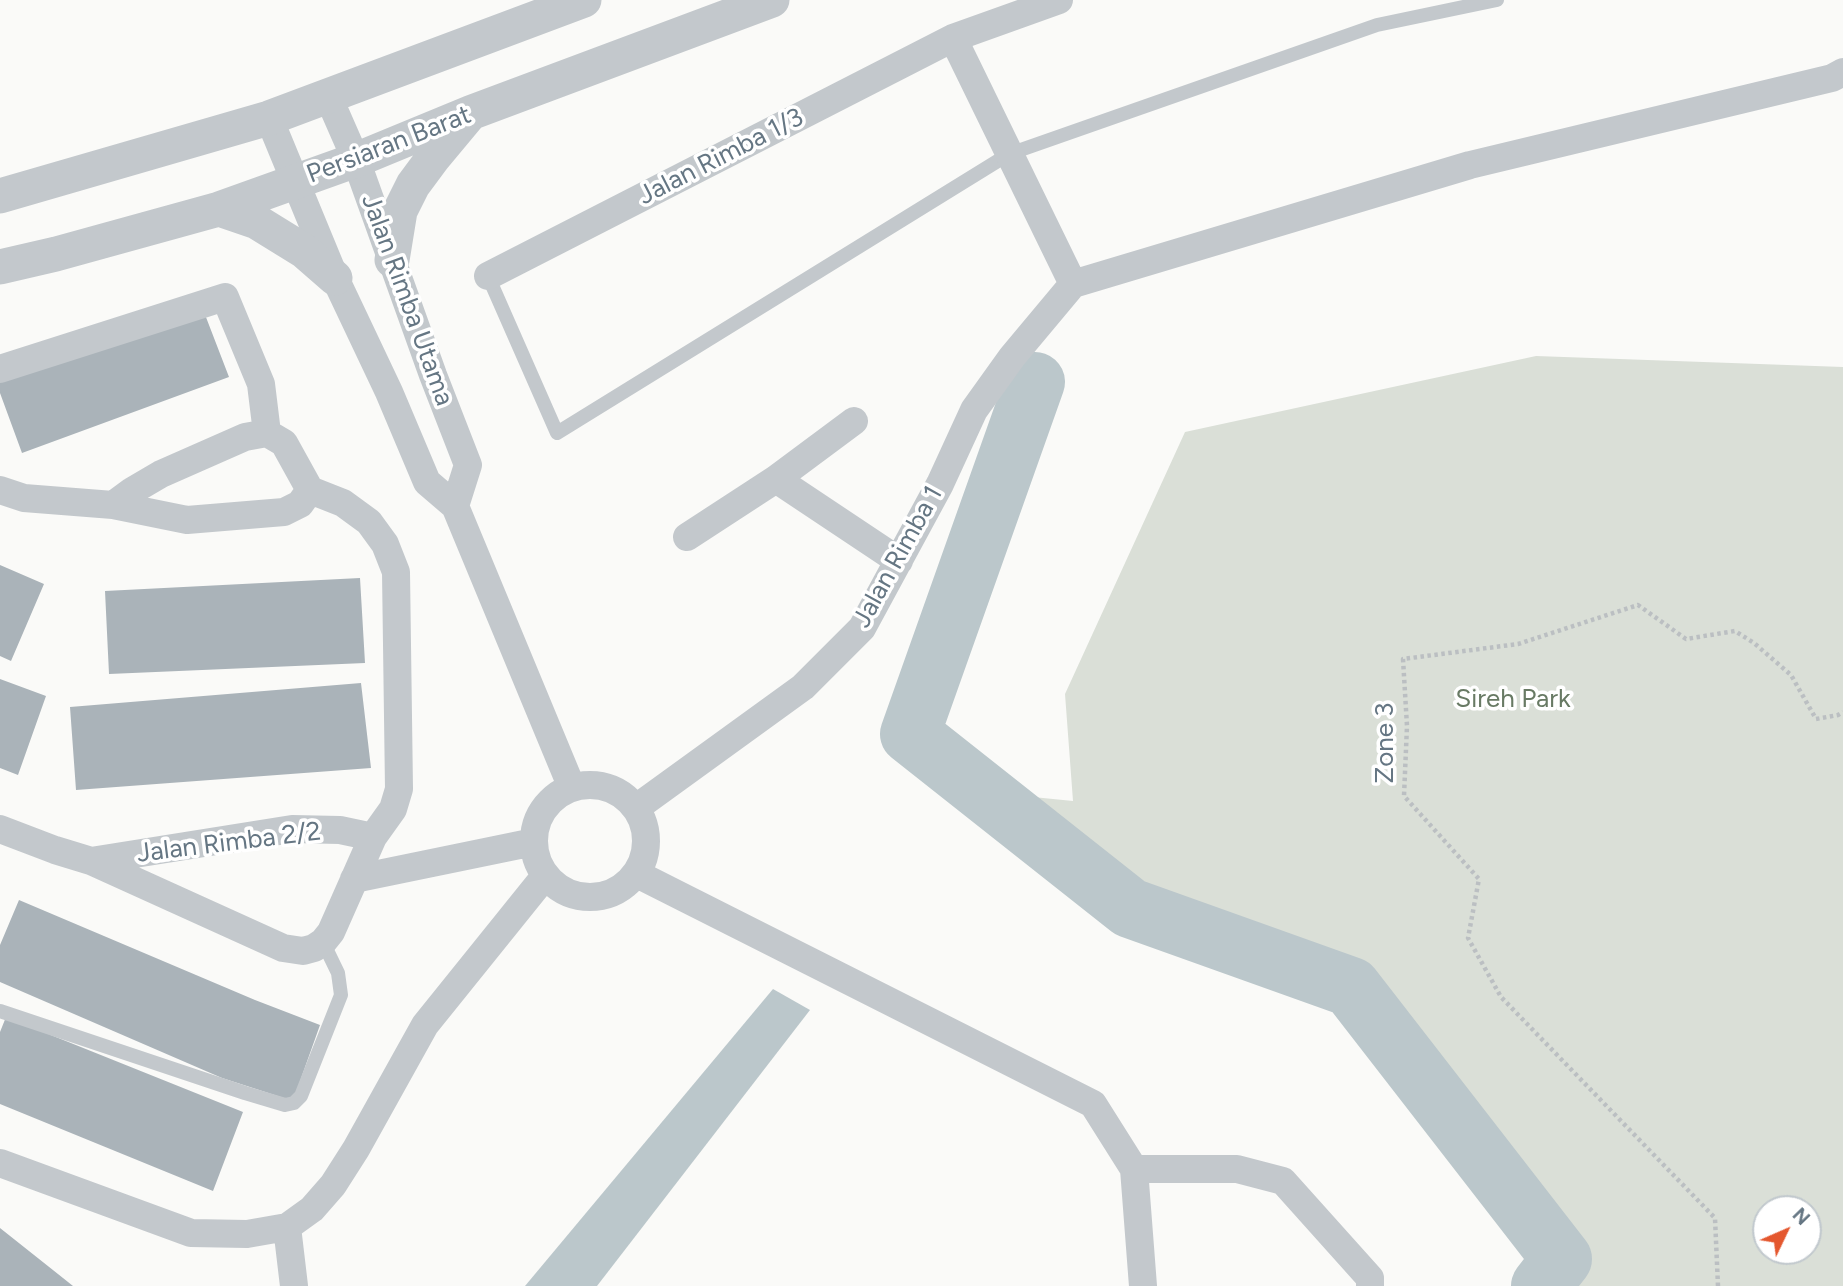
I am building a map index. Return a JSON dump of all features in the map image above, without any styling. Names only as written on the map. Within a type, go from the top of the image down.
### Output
[{"type":"street","points":[[0,196],[269,118],[584,0]]},
{"type":"street","name":"Persiaran Barat","points":[[0,267],[219,209],[356,160],[470,113],[772,0]]},
{"type":"street","name":"Jalan Rimba 1/3","points":[[488,276],[953,38],[1059,0]]},
{"type":"street","points":[[953,38],[1073,284],[1470,165],[1832,78],[1843,72]]},
{"type":"street","name":"Jalan Rimba Utama","points":[[328,96],[356,160],[468,465],[455,506]]},
{"type":"street","points":[[392,260],[400,211],[413,185],[470,113]]},
{"type":"street","name":"Jalan Rimba Utama","points":[[269,118],[335,278],[389,392],[427,482],[455,506],[572,788]]},
{"type":"street","points":[[219,209],[257,222],[304,251],[335,278]]},
{"type":"street","name":"Jalan Rimba 1","points":[[636,808],[803,687],[862,628],[940,484],[974,410],[1012,357],[1073,284]]},
{"type":"street","points":[[0,369],[225,297],[261,384],[267,433]]},
{"type":"street","points":[[687,537],[776,479],[854,421]]},
{"type":"street","points":[[113,505],[161,474],[245,437],[267,433],[284,443],[310,490],[343,503],[369,522],[385,544],[396,572],[399,789],[393,809],[373,837],[331,932],[323,942]]},
{"type":"street","points":[[776,479],[899,561]]},
{"type":"street","points":[[0,490],[24,498],[113,505],[187,520],[284,512],[300,505],[310,490]]},
{"type":"street","points":[[589,784],[607,787],[623,795],[636,808],[644,823],[647,841],[645,858],[637,874],[624,887],[609,895],[592,898],[574,895],[558,888],[545,876],[536,860],[536,824],[544,809],[556,796],[572,788],[589,784]]},
{"type":"street","name":"Jalan Rimba 2/2","points":[[0,829],[91,861],[284,948],[303,951],[323,942]]},
{"type":"street","name":"Jalan Rimba 2/2","points":[[91,861],[292,829],[340,830],[373,837]]},
{"type":"street","points":[[354,880],[534,842]]},
{"type":"street","points":[[637,874],[1093,1104],[1134,1169],[1143,1286]]},
{"type":"street","points":[[0,1163],[191,1233],[247,1234],[287,1227],[312,1209],[334,1185],[425,1025],[545,876]]},
{"type":"street","points":[[1134,1169],[1237,1169],[1283,1181],[1370,1278],[1370,1286]]},
{"type":"street","points":[[287,1227],[295,1286]]},
{"type":"lane","points":[[488,276],[557,433],[1009,154],[1377,25],[1497,0]]},
{"type":"lane","points":[[0,1011],[285,1105],[293,1103],[301,1096],[341,995],[338,973],[323,942]]},
{"type":"path","name":"Zone 3","points":[[1718,1286],[1715,1219],[1501,997],[1468,938],[1479,878],[1404,796],[1407,726],[1403,659],[1518,644],[1638,606],[1686,639],[1735,631],[1754,643],[1791,675],[1816,719],[1843,712]]},
{"type":"green space","name":"Sireh Park","points":[[1536,356],[1843,367],[1843,1286],[1541,1286],[1562,1259],[1351,987],[1130,908],[983,792],[1073,801],[1065,694],[1185,432]]},
{"type":"shaded area","points":[[773,989],[810,1010],[597,1286],[525,1286]]},
{"type":"building","points":[[199,299],[229,377],[22,453],[0,393],[0,372]]},
{"type":"building","points":[[0,565],[44,584],[11,661],[0,656]]},
{"type":"building","points":[[360,578],[365,663],[109,674],[105,591]]},
{"type":"building","points":[[0,679],[46,696],[18,775],[0,768]]},
{"type":"building","points":[[361,683],[371,768],[76,790],[70,707]]},
{"type":"building","points":[[19,900],[320,1025],[293,1101],[222,1078],[0,982],[0,945]]},
{"type":"building","points":[[6,1017],[243,1112],[213,1191],[0,1104],[0,1032]]},
{"type":"building","points":[[0,1228],[63,1278],[73,1286],[0,1286]]},
{"type":"waterway","points":[[1035,382],[910,734],[1130,908],[1351,987],[1562,1259],[1541,1286]]}]
